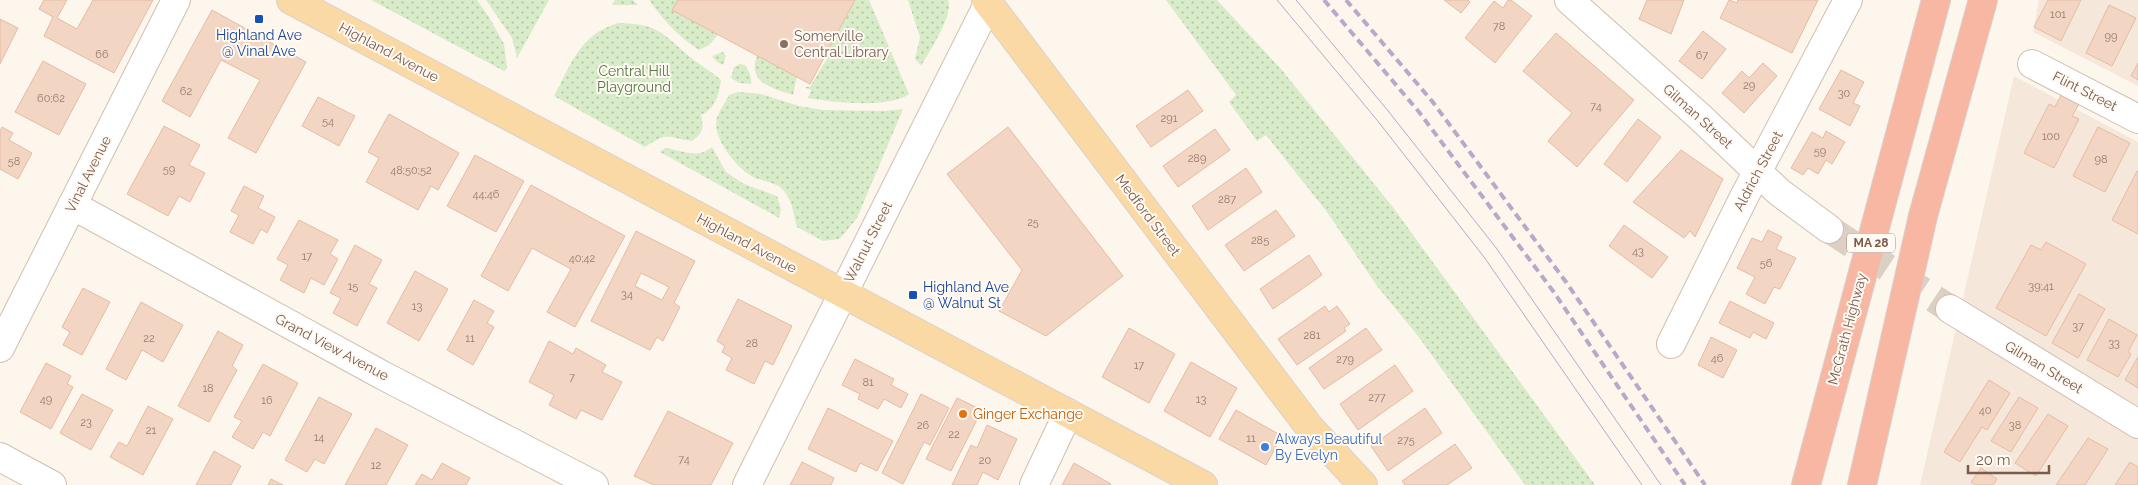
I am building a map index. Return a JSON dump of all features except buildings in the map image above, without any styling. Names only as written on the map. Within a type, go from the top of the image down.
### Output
[{"type":"highway","name":"McGrath Highway","points":[[1806,485],[1936,0]]},
{"type":"highway","name":"MA 28","points":[[1862,485],[1923,216],[1983,0]]},
{"type":"main road","name":"Highland Avenue","points":[[291,0],[1202,485]]},
{"type":"main road","name":"Medford Street","points":[[988,1],[1310,428],[1363,485]]},
{"type":"main road","name":"Medford Street","points":[[1310,428],[1342,485]]},
{"type":"street","name":"Vinal Avenue","points":[[0,348],[176,0]]},
{"type":"street","name":"Gilman Street","points":[[1569,0],[1779,192],[1829,229]]},
{"type":"street","name":"Aldrich Street","points":[[1671,344],[1758,171],[1848,0]]},
{"type":"street","name":"Walnut Street","points":[[747,485],[988,1]]},
{"type":"street","name":"Flint Street","points":[[2032,64],[2138,119]]},
{"type":"street","name":"Grand View Avenue","points":[[72,205],[382,374],[594,485]]},
{"type":"street","name":"Gilman Street","points":[[1950,309],[2138,424]]},
{"type":"street","points":[[1034,485],[1068,414]]},
{"type":"street","points":[[0,457],[52,485]]},
{"type":"shaded area","points":[[2039,0],[2138,0],[2138,86],[2033,32]]},
{"type":"shaded area","points":[[2014,76],[2138,142],[2138,485],[1920,485]]},
{"type":"green space","points":[[371,0],[477,0],[504,44],[507,68],[505,71],[502,70]]},
{"type":"green space","points":[[486,0],[549,0],[517,58],[512,38]]},
{"type":"green space","points":[[615,0],[633,0],[638,5],[612,5]]},
{"type":"green space","points":[[649,0],[678,0],[673,10],[718,35],[709,45],[699,50],[672,28]]},
{"type":"green space","points":[[855,0],[869,0],[909,94],[900,99],[888,102],[860,103],[808,98],[811,90],[804,87],[810,87],[831,52],[829,49]]},
{"type":"green space","points":[[908,0],[948,0],[949,7],[944,24],[921,66],[915,59],[920,37]]},
{"type":"green space","points":[[1166,0],[1217,0],[1281,69],[1392,206],[1595,485],[1525,485],[1418,336],[1377,286],[1327,212],[1266,135],[1257,141],[1229,102],[1236,95]]},
{"type":"green space","name":"Central Hill Playground","points":[[618,23],[642,25],[658,31],[721,80],[716,101],[710,109],[701,115],[702,127],[700,133],[692,141],[668,136],[659,138],[645,147],[554,96],[572,62],[585,43],[605,28]]},
{"type":"green space","points":[[723,52],[726,56],[723,65],[712,56]]},
{"type":"green space","points":[[757,56],[797,76],[793,95],[770,87],[759,78],[755,65]]},
{"type":"green space","points":[[740,64],[745,65],[748,70],[751,76],[751,84],[739,83],[731,78],[734,67]]},
{"type":"green space","points":[[738,92],[761,94],[799,106],[823,110],[885,111],[903,109],[857,218],[839,239],[823,241],[797,227],[787,194],[778,186],[747,173],[727,152],[718,134],[717,118],[729,95]]},
{"type":"green space","points":[[712,147],[726,172],[744,184],[777,196],[781,209],[779,218],[660,152],[665,148],[695,154]]},
{"type":"tunnel","points":[[1829,229],[1950,309]]},
{"type":"tram line","points":[[1277,0],[1377,120],[1484,257],[1642,485]]},
{"type":"tram line","points":[[1296,0],[1389,112],[1497,249],[1661,485]]},
{"type":"railway","points":[[1324,0],[1419,112],[1553,291],[1685,485]]},
{"type":"railway","points":[[1346,0],[1432,101],[1566,282],[1705,485]]},
{"type":"place","name":"Highland Ave @ Vinal Ave","points":[[259,19]]},
{"type":"place","name":"Somerville Central Library","points":[[784,44]]},
{"type":"place","name":"Highland Ave @ Walnut St","points":[[913,295]]},
{"type":"place","name":"Ginger Exchange","points":[[963,414]]},
{"type":"place","name":"Always Beautiful By Evelyn","points":[[1265,447]]}]
